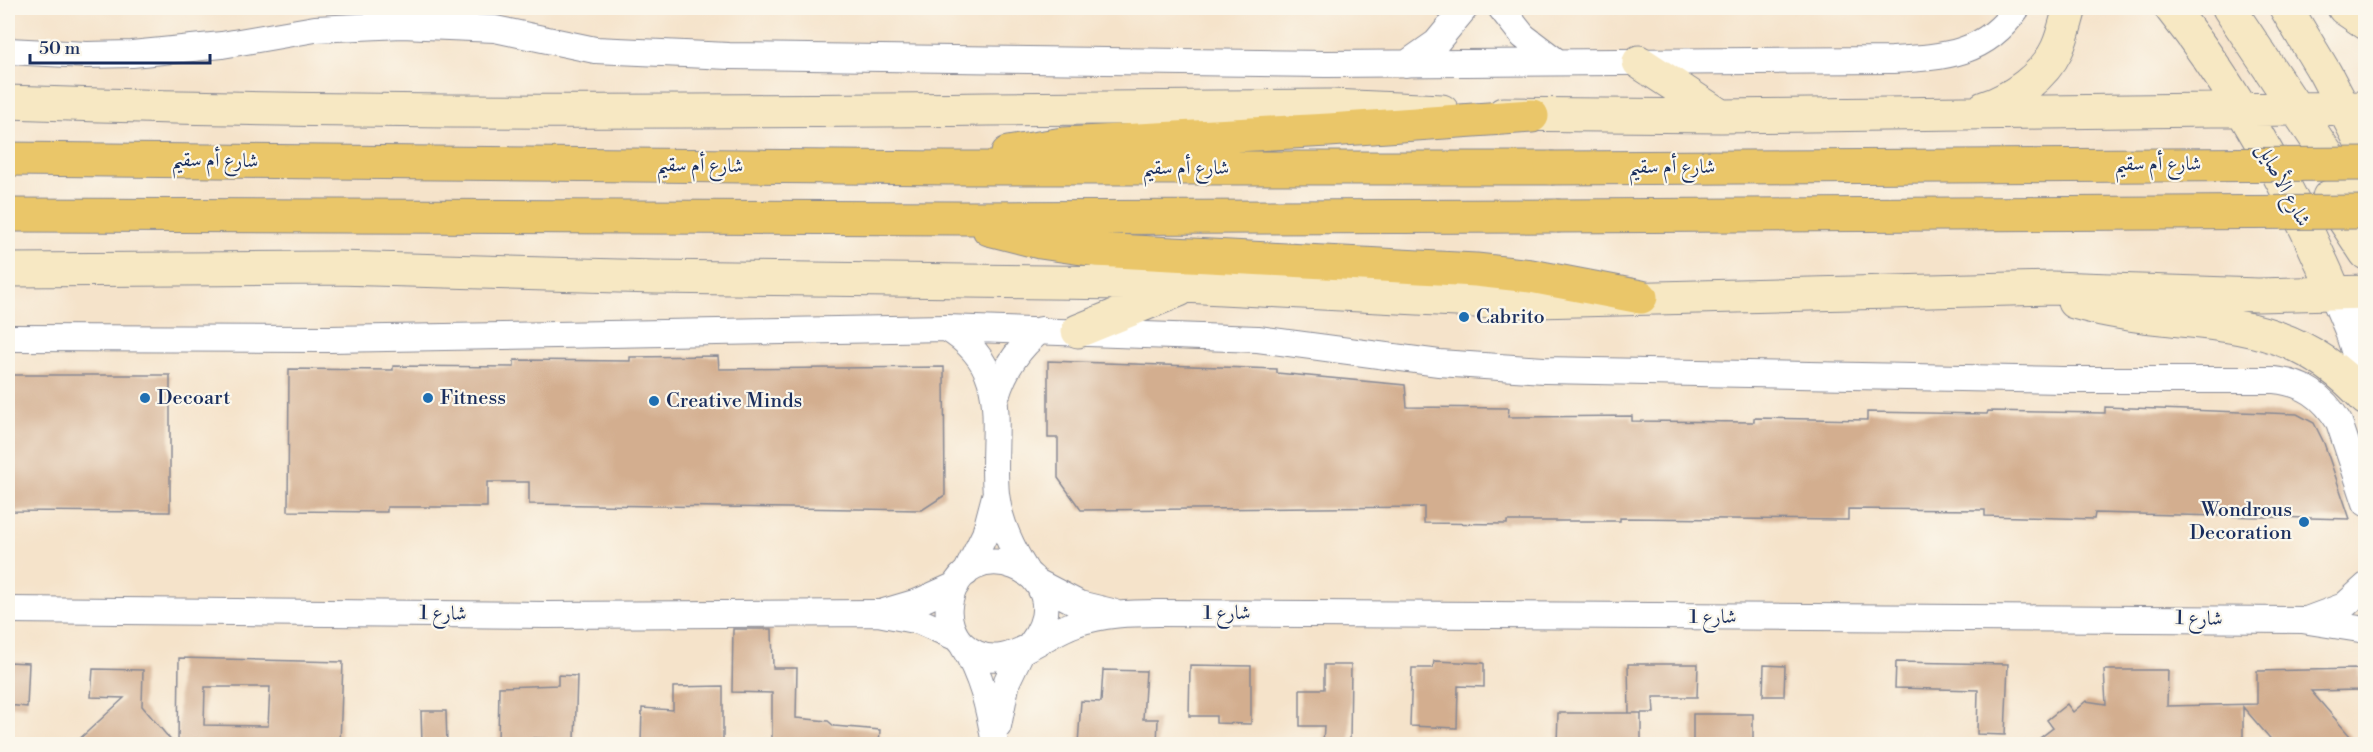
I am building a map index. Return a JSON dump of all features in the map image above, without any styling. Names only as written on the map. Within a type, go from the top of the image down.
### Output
[{"type":"main road","points":[[1971,111],[2002,101],[2017,92],[2042,70],[2056,50],[2070,8]]},
{"type":"main road","name":"شارع الأصايل","points":[[2171,8],[2242,109],[2277,168],[2308,230],[2350,293]]},
{"type":"main road","points":[[2229,8],[2297,108],[2333,167],[2366,213]]},
{"type":"main road","points":[[2286,8],[2355,108],[2366,151]]},
{"type":"main road","points":[[2344,8],[2366,23]]},
{"type":"main road","points":[[1640,62],[1721,116]]},
{"type":"main road","points":[[8,102],[147,107],[584,112],[1331,105],[1532,116],[1721,116],[1971,111],[2355,108]]},
{"type":"main road","points":[[2242,109],[2279,139],[2311,173],[2340,210],[2366,253]]},
{"type":"main road","points":[[949,168],[1024,149],[1063,144],[1329,130],[1532,116]]},
{"type":"main road","name":"شارع أم سقيم","points":[[8,159],[949,168],[2366,164]]},
{"type":"main road","points":[[8,215],[959,218],[2366,213]]},
{"type":"main road","points":[[959,218],[1012,236],[1068,247],[1476,270],[1564,281],[1641,297]]},
{"type":"main road","points":[[8,270],[337,268],[1187,286],[1495,302],[2052,288],[2258,294],[2350,293]]},
{"type":"main road","points":[[1078,331],[1187,286]]},
{"type":"main road","points":[[2052,288],[2074,302],[2100,310],[2134,316],[2227,324],[2274,336],[2319,358],[2366,399]]},
{"type":"street","points":[[1406,64],[1436,43],[1465,8]]},
{"type":"street","points":[[1501,8],[1523,36],[1556,61]]},
{"type":"street","points":[[8,51],[87,55],[132,54],[222,45],[315,29],[402,25],[478,26],[561,45],[629,53],[1406,64],[1919,58],[1974,48],[1991,38],[2017,8]]},
{"type":"street","name":"شارع الأصايل","points":[[2350,293],[2350,328],[2366,378]]},
{"type":"street","points":[[8,338],[329,339],[946,328],[1258,339],[1439,363],[1544,370],[2063,380],[2287,381],[2312,392],[2332,410],[2339,422],[2366,503]]},
{"type":"street","points":[[946,328],[976,352],[992,381],[996,397],[996,493],[1003,526],[1043,594],[1044,621],[1026,648],[1003,697],[995,744]]},
{"type":"street","points":[[996,397],[1007,366],[1028,340],[1041,330]]},
{"type":"street","points":[[995,744],[986,694],[959,641],[948,611],[961,579],[985,534],[996,493]]},
{"type":"street","points":[[961,579],[980,564],[996,561],[1012,564],[1031,576]]},
{"type":"street","name":"شارع 1","points":[[1031,576],[1078,604],[1125,614]]},
{"type":"street","name":"شارع 1","points":[[878,613],[918,602],[961,579]]},
{"type":"street","name":"شارع 1","points":[[1026,648],[1076,623],[1125,614],[2302,620],[2317,618],[2337,609],[2366,586]]},
{"type":"street","name":"شارع 1","points":[[8,610],[545,615],[878,613],[919,621],[959,641]]},
{"type":"street","name":"شارع 1","points":[[2302,620],[2366,630]]},
{"type":"street","points":[[959,641],[975,654],[990,658],[1006,658],[1026,648]]},
{"type":"building","points":[[718,356],[719,369],[944,367],[945,495],[922,510],[529,504],[529,482],[487,482],[487,507],[387,507],[387,512],[288,511],[289,369],[393,370],[393,366],[514,367],[514,360],[630,361],[630,357]]},
{"type":"building","points":[[1048,361],[1277,369],[1277,373],[1405,385],[1407,407],[1509,408],[1508,417],[1632,416],[1632,421],[1754,422],[1754,418],[1867,420],[1867,412],[2105,413],[2105,407],[2297,414],[2314,423],[2324,443],[2350,519],[2095,513],[2094,519],[1985,516],[1985,510],[1848,509],[1848,520],[1620,518],[1620,521],[1507,521],[1507,524],[1424,523],[1424,507],[1081,510],[1058,478],[1058,438],[1048,438]]},
{"type":"building","points":[[8,375],[170,375],[170,512],[8,511]]},
{"type":"building","points":[[733,629],[772,629],[773,668],[797,668],[796,718],[828,721],[834,726],[880,730],[879,744],[772,744],[772,693],[732,692]]},
{"type":"building","points":[[179,658],[343,662],[340,744],[178,744]],"holes":[[[205,687],[270,687],[268,726],[204,725]]]},
{"type":"building","points":[[1434,661],[1484,663],[1484,687],[1458,686],[1457,728],[1410,726],[1412,668],[1433,668]]},
{"type":"building","points":[[8,662],[29,663],[27,707],[8,705]]},
{"type":"building","points":[[1896,662],[2008,664],[2005,735],[1977,734],[1978,690],[1895,688]]},
{"type":"building","points":[[1628,664],[1698,664],[1697,697],[1653,697],[1654,713],[1629,713]]},
{"type":"building","points":[[1190,665],[1251,666],[1251,724],[1216,723],[1216,716],[1189,716]]},
{"type":"building","points":[[1324,665],[1351,665],[1350,744],[1323,744],[1324,726],[1300,726],[1300,689],[1324,689]]},
{"type":"building","points":[[1764,665],[1785,666],[1784,696],[1763,696]]},
{"type":"building","points":[[93,669],[143,670],[142,706],[174,744],[74,744],[124,698],[91,697]]},
{"type":"building","points":[[2359,669],[2359,690],[2311,691],[2357,744],[2275,744],[2243,707],[2243,744],[2032,744],[2053,728],[2047,720],[2067,704],[2073,712],[2086,701],[2106,704],[2104,670],[2168,670],[2167,706],[2257,704],[2257,671]]},
{"type":"building","points":[[1103,670],[1146,671],[1143,719],[1158,719],[1157,744],[1078,744],[1081,701],[1101,702]]},
{"type":"building","points":[[558,675],[577,676],[575,740],[533,738],[532,744],[498,744],[499,687],[558,685]]},
{"type":"building","points":[[723,686],[723,744],[641,744],[642,708],[673,710],[673,687]]},
{"type":"building","points":[[421,711],[446,711],[447,744],[422,744]]},
{"type":"building","points":[[1558,713],[1641,713],[1641,744],[1557,744]]},
{"type":"building","points":[[1693,714],[1753,714],[1753,744],[1693,744]]},
{"type":"place","name":"Cabrito","points":[[1464,317]]},
{"type":"place","name":"Decoart","points":[[145,398]]},
{"type":"place","name":"Fitness","points":[[428,398]]},
{"type":"place","name":"Creative Minds","points":[[654,401]]},
{"type":"place","name":"Wondrous Decoration","points":[[2304,522]]}]
